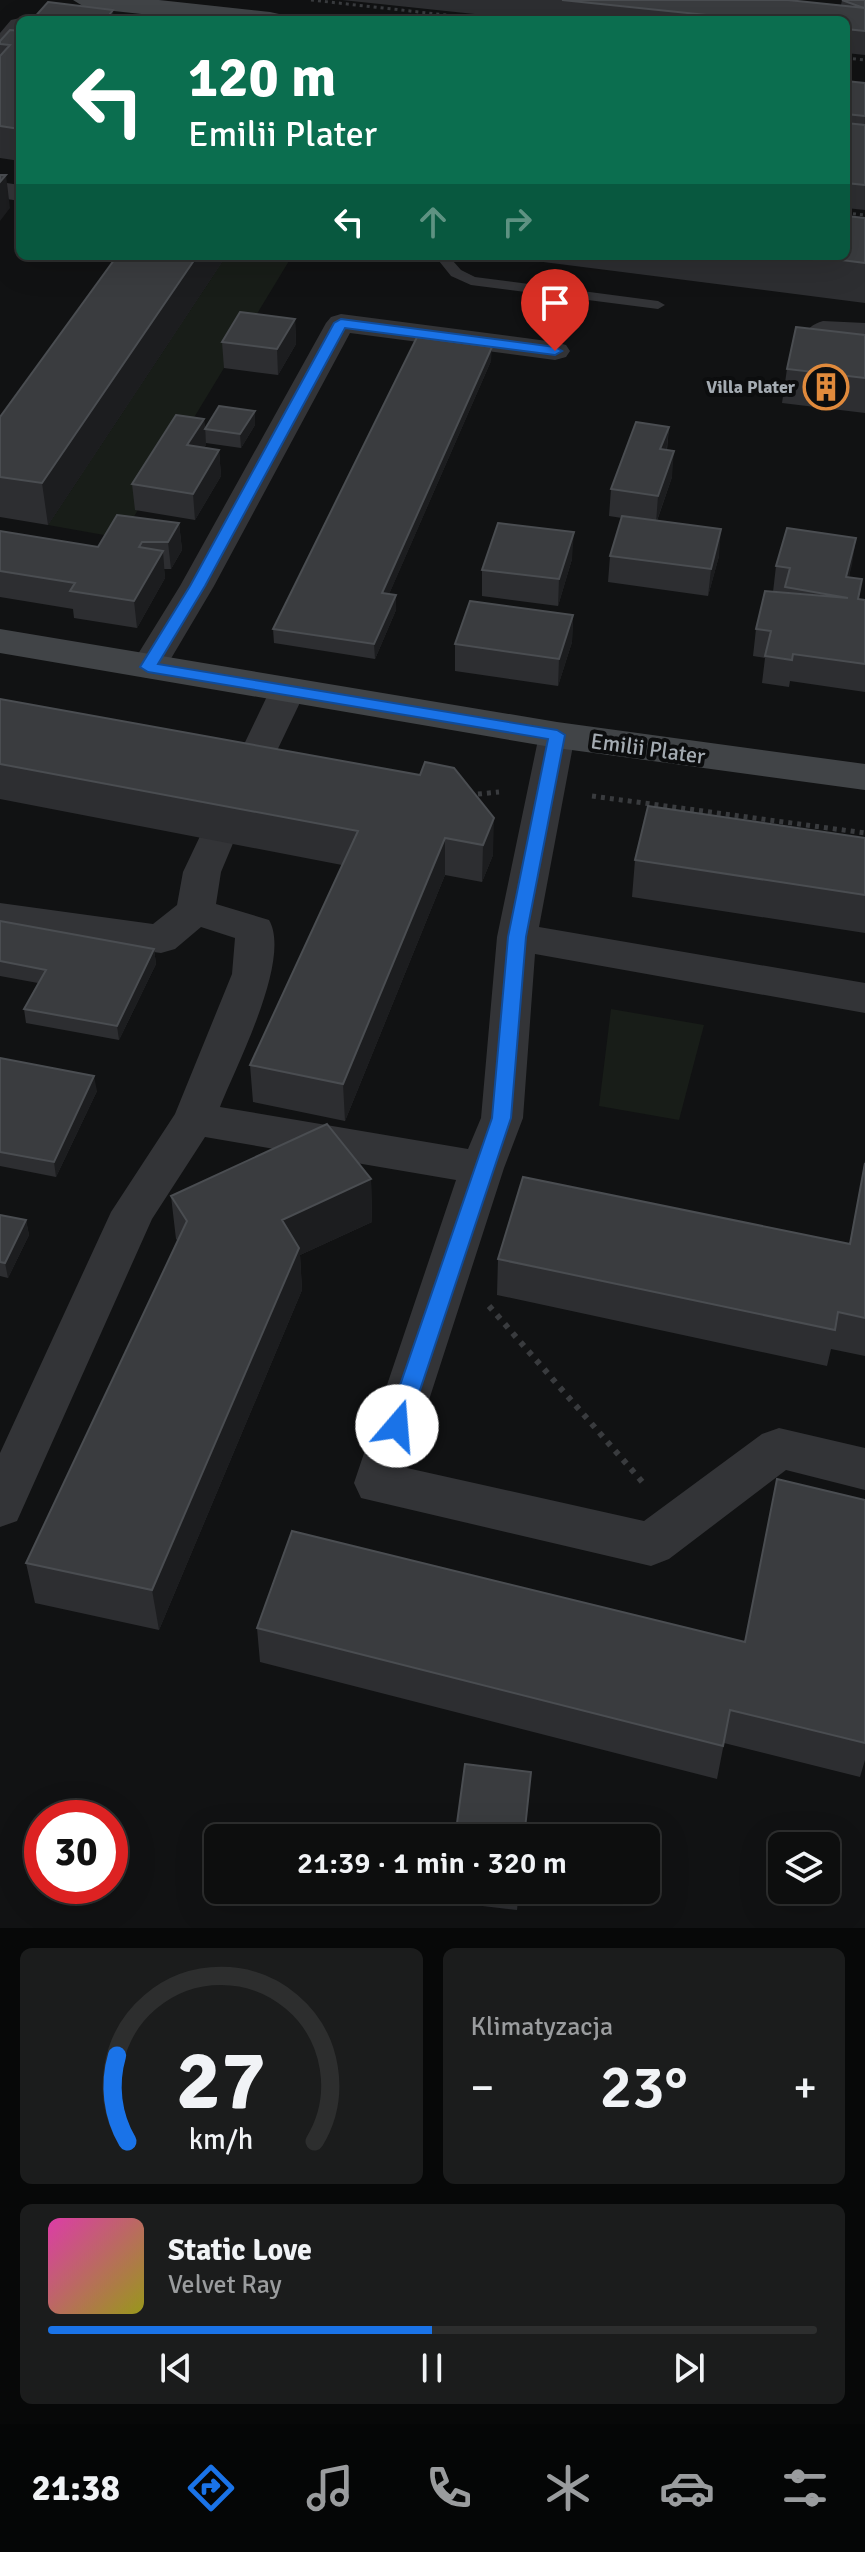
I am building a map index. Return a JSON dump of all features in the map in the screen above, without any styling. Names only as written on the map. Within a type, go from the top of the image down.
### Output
[{"type":"street","points":[[86,0],[233,16]]},
{"type":"street","points":[[0,48],[16,30]]},
{"type":"street","points":[[148,667],[197,586],[341,323],[555,351]]},
{"type":"street","points":[[816,338],[823,330],[831,329],[865,332]]},
{"type":"street","name":"Emilii Plater","points":[[0,641],[557,735],[865,777]]},
{"type":"street","points":[[245,780],[288,690]]},
{"type":"street","points":[[557,735],[517,937],[502,1118],[482,1168],[378,1483],[651,1544],[779,1448],[865,1469]]},
{"type":"street","points":[[0,917],[161,939],[195,911],[202,872],[215,841]]},
{"type":"street","points":[[0,1506],[133,1212],[194,1119],[252,974],[255,930],[195,911]]},
{"type":"street","points":[[517,937],[865,998]]},
{"type":"street","points":[[194,1119],[482,1168]]},
{"type":"lane","points":[[447,260],[456,273],[471,281],[658,305]]},
{"type":"path","points":[[311,0],[455,16]]},
{"type":"path","points":[[453,1256],[497,1318],[679,1523]]},
{"type":"shaded area","points":[[223,260],[290,260],[121,538],[48,525]]},
{"type":"shaded area","points":[[611,1009],[704,1025],[679,1120],[599,1106]]},
{"type":"building","points":[[562,0],[788,0],[865,8],[865,31],[850,29],[850,16],[716,16]]},
{"type":"building","points":[[842,0],[865,0],[865,8],[861,7]]},
{"type":"building","points":[[48,2],[113,10],[108,16],[36,16]]},
{"type":"building","points":[[10,30],[16,31],[16,128],[0,126],[0,56],[10,45],[0,44]]},
{"type":"building","points":[[850,81],[865,83],[865,116],[850,114]]},
{"type":"building","points":[[850,123],[865,125],[865,185],[850,183]]},
{"type":"building","points":[[850,216],[865,218],[865,263],[841,260],[850,260]]},
{"type":"building","points":[[114,260],[194,260],[42,483],[0,477],[0,417]]},
{"type":"building","points":[[240,312],[295,319],[277,349],[222,342]]},
{"type":"building","points":[[796,327],[865,335],[865,378],[787,369]]},
{"type":"building","points":[[417,337],[492,347],[382,593],[396,595],[374,644],[273,629]]},
{"type":"building","points":[[219,406],[255,411],[240,434],[205,429]]},
{"type":"building","points":[[176,415],[204,419],[187,445],[219,450],[193,494],[132,484]]},
{"type":"building","points":[[636,422],[669,427],[660,449],[674,451],[658,496],[611,489]]},
{"type":"building","points":[[117,515],[179,523],[168,542],[142,542],[139,547],[163,551],[134,601],[70,591],[75,583],[0,571],[0,531],[98,547]]},
{"type":"building","points":[[622,516],[721,529],[711,569],[610,556]]},
{"type":"building","points":[[498,523],[574,532],[559,579],[482,570]]},
{"type":"building","points":[[787,528],[856,538],[846,577],[862,579],[858,599],[865,600],[865,664],[793,654],[792,660],[765,656],[771,631],[756,629],[765,591],[848,598],[785,587],[790,568],[776,566]]},
{"type":"building","points":[[470,601],[573,615],[559,659],[455,644]]},
{"type":"building","points":[[0,699],[420,775],[425,762],[454,768],[494,818],[483,845],[445,838],[343,1084],[250,1065],[358,831],[0,764]]},
{"type":"building","points":[[648,806],[865,838],[865,895],[635,860]]},
{"type":"building","points":[[0,921],[154,949],[117,1026],[24,1009],[46,970],[0,961]]},
{"type":"building","points":[[0,1058],[94,1076],[54,1162],[0,1152]]},
{"type":"building","points":[[327,1124],[371,1179],[282,1220],[299,1248],[152,1590],[26,1563],[187,1221],[171,1196]]},
{"type":"building","points":[[865,1163],[865,1318],[838,1312],[835,1330],[498,1259],[523,1177],[850,1244]]},
{"type":"building","points":[[0,1215],[26,1220],[5,1263],[0,1262]]},
{"type":"building","points":[[777,1479],[865,1500],[865,1743],[730,1710],[723,1746],[257,1628],[292,1531],[745,1642]]},
{"type":"building","points":[[465,1764],[531,1772],[525,1824],[457,1824]]},
{"type":"place","name":"Villa Plater","points":[[826,387]]},
{"type":"route","points":[[397,1426],[482,1168],[502,1118],[517,937],[557,735],[148,667],[197,586],[341,323],[555,351]]}]
